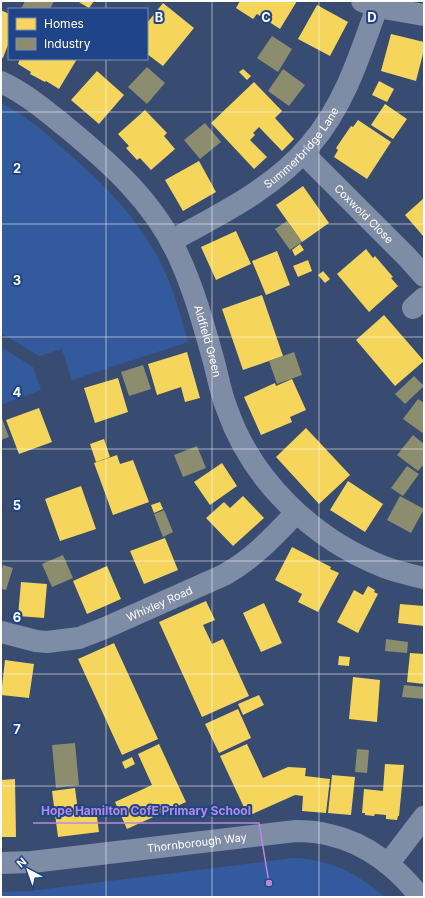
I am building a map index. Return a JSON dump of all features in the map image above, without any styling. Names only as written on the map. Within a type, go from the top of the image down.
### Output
[{"type":"street","points":[[370,4],[424,15]]},
{"type":"street","name":"Summerbridge Lane","points":[[171,241],[248,197],[277,177],[303,153],[318,136],[344,92],[358,60],[370,4]]},
{"type":"street","name":"Aldfield Green","points":[[1,82],[24,95],[44,109],[113,167],[141,198],[171,241],[178,254],[194,294],[224,401],[232,423],[257,468],[270,485],[296,513],[323,533],[360,556],[385,567],[424,578]]},
{"type":"street","name":"Coxwold Close","points":[[303,153],[424,276]]},
{"type":"street","name":"Whixley Road","points":[[1,632],[47,642],[79,638],[105,628],[238,568],[263,548],[296,513]]},
{"type":"street","points":[[388,864],[424,817]]},
{"type":"street","name":"Thornborough Way","points":[[1,863],[32,862],[296,830],[323,833],[342,838],[375,854],[403,877],[420,897]]},
{"type":"shaded area","points":[[1,103],[37,126],[53,140],[97,180],[135,221],[155,253],[168,279],[178,306],[188,342],[72,380],[62,349],[39,356],[1,333]]},
{"type":"shaded area","points":[[1,347],[33,367],[41,390],[1,405]]},
{"type":"shaded area","points":[[293,858],[331,864],[353,874],[375,888],[385,897],[1,897],[1,892],[30,891]]},
{"type":"building: Homes","points":[[77,1],[94,1],[89,8]]},
{"type":"building: Homes","points":[[240,1],[297,1],[280,29],[257,14],[253,19],[236,8]]},
{"type":"building: Homes","points":[[163,3],[194,28],[163,66],[148,55],[148,22]]},
{"type":"building: Homes","points":[[317,5],[348,22],[330,56],[298,39]]},
{"type":"building: Homes","points":[[1,10],[8,14],[8,45],[3,58],[1,57]]},
{"type":"building: Homes","points":[[391,34],[424,42],[424,50],[416,81],[381,71]]},
{"type":"building: Homes","points":[[20,60],[76,60],[59,89],[30,74],[31,72],[18,64]]},
{"type":"building: Homes","points":[[243,69],[251,76],[247,80],[239,72]]},
{"type":"building: Homes","points":[[97,71],[124,95],[99,124],[71,100]]},
{"type":"building: Homes","points":[[379,81],[394,89],[387,102],[372,95]]},
{"type":"building: Homes","points":[[254,82],[282,111],[275,118],[294,139],[282,151],[259,127],[253,133],[255,135],[250,140],[267,157],[254,169],[211,123]]},
{"type":"building: Homes","points":[[385,104],[407,119],[393,139],[371,125]]},
{"type":"building: Homes","points":[[145,110],[167,133],[164,136],[175,149],[151,170],[140,158],[137,160],[126,148],[129,146],[118,134]]},
{"type":"building: Homes","points":[[358,120],[391,142],[367,179],[334,157],[338,150],[336,148],[351,126],[353,127]]},
{"type":"building: Homes","points":[[199,161],[216,192],[183,211],[165,180]]},
{"type":"building: Homes","points":[[303,186],[329,223],[302,242],[276,205]]},
{"type":"building: Homes","points":[[424,198],[424,237],[405,215]]},
{"type":"building: Homes","points":[[236,231],[251,264],[216,280],[201,247]]},
{"type":"building: Homes","points":[[300,244],[304,250],[295,256],[292,250]]},
{"type":"building: Homes","points":[[366,249],[373,258],[375,256],[393,277],[391,278],[398,286],[369,312],[337,274]]},
{"type":"building: Homes","points":[[277,251],[290,285],[266,295],[252,261]]},
{"type":"building: Homes","points":[[308,260],[312,271],[298,277],[293,266]]},
{"type":"building: Homes","points":[[323,271],[330,279],[325,283],[318,275]]},
{"type":"building: Homes","points":[[262,295],[283,356],[243,370],[222,309]]},
{"type":"building: Homes","points":[[384,315],[424,361],[395,386],[356,340]]},
{"type":"building: Homes","points":[[187,352],[200,398],[185,402],[181,387],[157,395],[148,364]]},
{"type":"building: Homes","points":[[118,378],[128,412],[95,423],[84,388]]},
{"type":"building: Homes","points":[[292,379],[306,410],[290,417],[292,422],[261,435],[244,397],[275,383],[276,386]]},
{"type":"building: Homes","points":[[39,408],[52,442],[19,454],[6,420]]},
{"type":"building: Homes","points":[[306,428],[350,475],[319,504],[276,457]]},
{"type":"building: Homes","points":[[104,439],[110,457],[96,462],[90,444]]},
{"type":"building: Homes","points":[[117,455],[120,464],[133,460],[149,502],[113,515],[94,463]]},
{"type":"building: Homes","points":[[222,463],[237,486],[210,505],[194,482]]},
{"type":"building: Homes","points":[[348,481],[383,504],[365,532],[330,510]]},
{"type":"building: Homes","points":[[81,486],[96,529],[60,541],[45,499]]},
{"type":"building: Homes","points":[[243,496],[264,518],[233,546],[206,518],[224,502],[230,508]]},
{"type":"building: Homes","points":[[160,502],[163,509],[154,513],[151,505]]},
{"type":"building: Homes","points":[[165,538],[178,570],[144,584],[130,551]]},
{"type":"building: Homes","points":[[292,547],[331,567],[330,569],[339,573],[318,612],[298,602],[302,594],[275,580]]},
{"type":"building: Homes","points":[[107,566],[121,599],[87,614],[73,581]]},
{"type":"building: Homes","points":[[21,582],[47,584],[44,618],[18,616]]},
{"type":"building: Homes","points":[[368,586],[375,590],[374,592],[378,594],[358,633],[337,622],[354,590],[363,595]]},
{"type":"building: Homes","points":[[206,601],[215,620],[203,625],[212,644],[223,639],[249,696],[202,717],[159,622]]},
{"type":"building: Homes","points":[[264,603],[282,643],[261,652],[243,613]]},
{"type":"building: Homes","points":[[400,604],[424,606],[424,626],[398,623]]},
{"type":"building: Homes","points":[[114,643],[158,739],[122,755],[78,659]]},
{"type":"building: Homes","points":[[410,653],[424,654],[424,684],[407,682]]},
{"type":"building: Homes","points":[[339,656],[350,657],[349,666],[338,665]]},
{"type":"building: Homes","points":[[5,660],[34,664],[29,698],[1,695]]},
{"type":"building: Homes","points":[[353,677],[380,680],[377,722],[349,719]]},
{"type":"building: Homes","points":[[259,695],[264,705],[243,715],[238,704]]},
{"type":"building: Homes","points":[[238,709],[251,738],[219,753],[205,724]]},
{"type":"building: Homes","points":[[159,744],[186,802],[127,829],[115,802],[152,785],[138,754]]},
{"type":"building: Homes","points":[[247,744],[263,778],[288,767],[306,768],[305,776],[330,779],[326,813],[302,811],[303,796],[295,795],[248,816],[220,756]]},
{"type":"building: Homes","points":[[132,757],[135,764],[125,769],[122,762]]},
{"type":"building: Homes","points":[[385,764],[404,765],[399,816],[397,820],[386,819],[386,815],[375,814],[374,816],[365,815],[365,813],[362,813],[364,789],[383,791]]},
{"type":"building: Homes","points":[[332,775],[355,777],[351,815],[328,813]]},
{"type":"building: Homes","points":[[15,779],[16,837],[1,837],[1,780]]},
{"type":"building: Homes","points":[[75,788],[78,811],[96,809],[99,832],[58,837],[52,791]]},
{"type":"building: Industry","points":[[25,1],[54,1],[50,8],[22,8]]},
{"type":"building: Industry","points":[[272,36],[292,49],[278,72],[257,58]]},
{"type":"building: Industry","points":[[147,67],[165,83],[147,104],[128,87]]},
{"type":"building: Industry","points":[[283,69],[305,85],[289,106],[268,91]]},
{"type":"building: Industry","points":[[205,123],[221,142],[200,159],[184,140]]},
{"type":"building: Industry","points":[[287,221],[302,242],[290,250],[275,229]]},
{"type":"building: Industry","points":[[294,352],[302,375],[277,384],[269,361]]},
{"type":"building: Industry","points":[[143,365],[151,389],[129,396],[121,372]]},
{"type":"building: Industry","points":[[414,376],[424,386],[405,404],[395,394]]},
{"type":"building: Industry","points":[[418,399],[424,403],[424,434],[403,419]]},
{"type":"building: Industry","points":[[1,416],[9,437],[1,440]]},
{"type":"building: Industry","points":[[413,435],[424,444],[424,464],[418,471],[397,455]]},
{"type":"building: Industry","points":[[197,446],[206,468],[183,477],[174,455]]},
{"type":"building: Industry","points":[[407,466],[419,474],[403,496],[391,488]]},
{"type":"building: Industry","points":[[400,496],[424,509],[411,533],[387,520]]},
{"type":"building: Industry","points":[[164,510],[173,532],[163,537],[154,514]]},
{"type":"building: Industry","points":[[63,555],[73,578],[52,587],[42,564]]},
{"type":"building: Industry","points":[[3,565],[13,568],[6,590],[1,589],[1,572]]},
{"type":"building: Industry","points":[[386,639],[408,642],[407,653],[385,651]]},
{"type":"building: Industry","points":[[404,685],[424,687],[424,699],[402,697]]},
{"type":"building: Industry","points":[[75,743],[79,785],[56,788],[52,745]]},
{"type":"building: Industry","points":[[357,749],[369,750],[367,773],[355,772]]},
{"type":"place","name":"Hope Hamilton CofE Primary School","points":[[269,883]]}]
